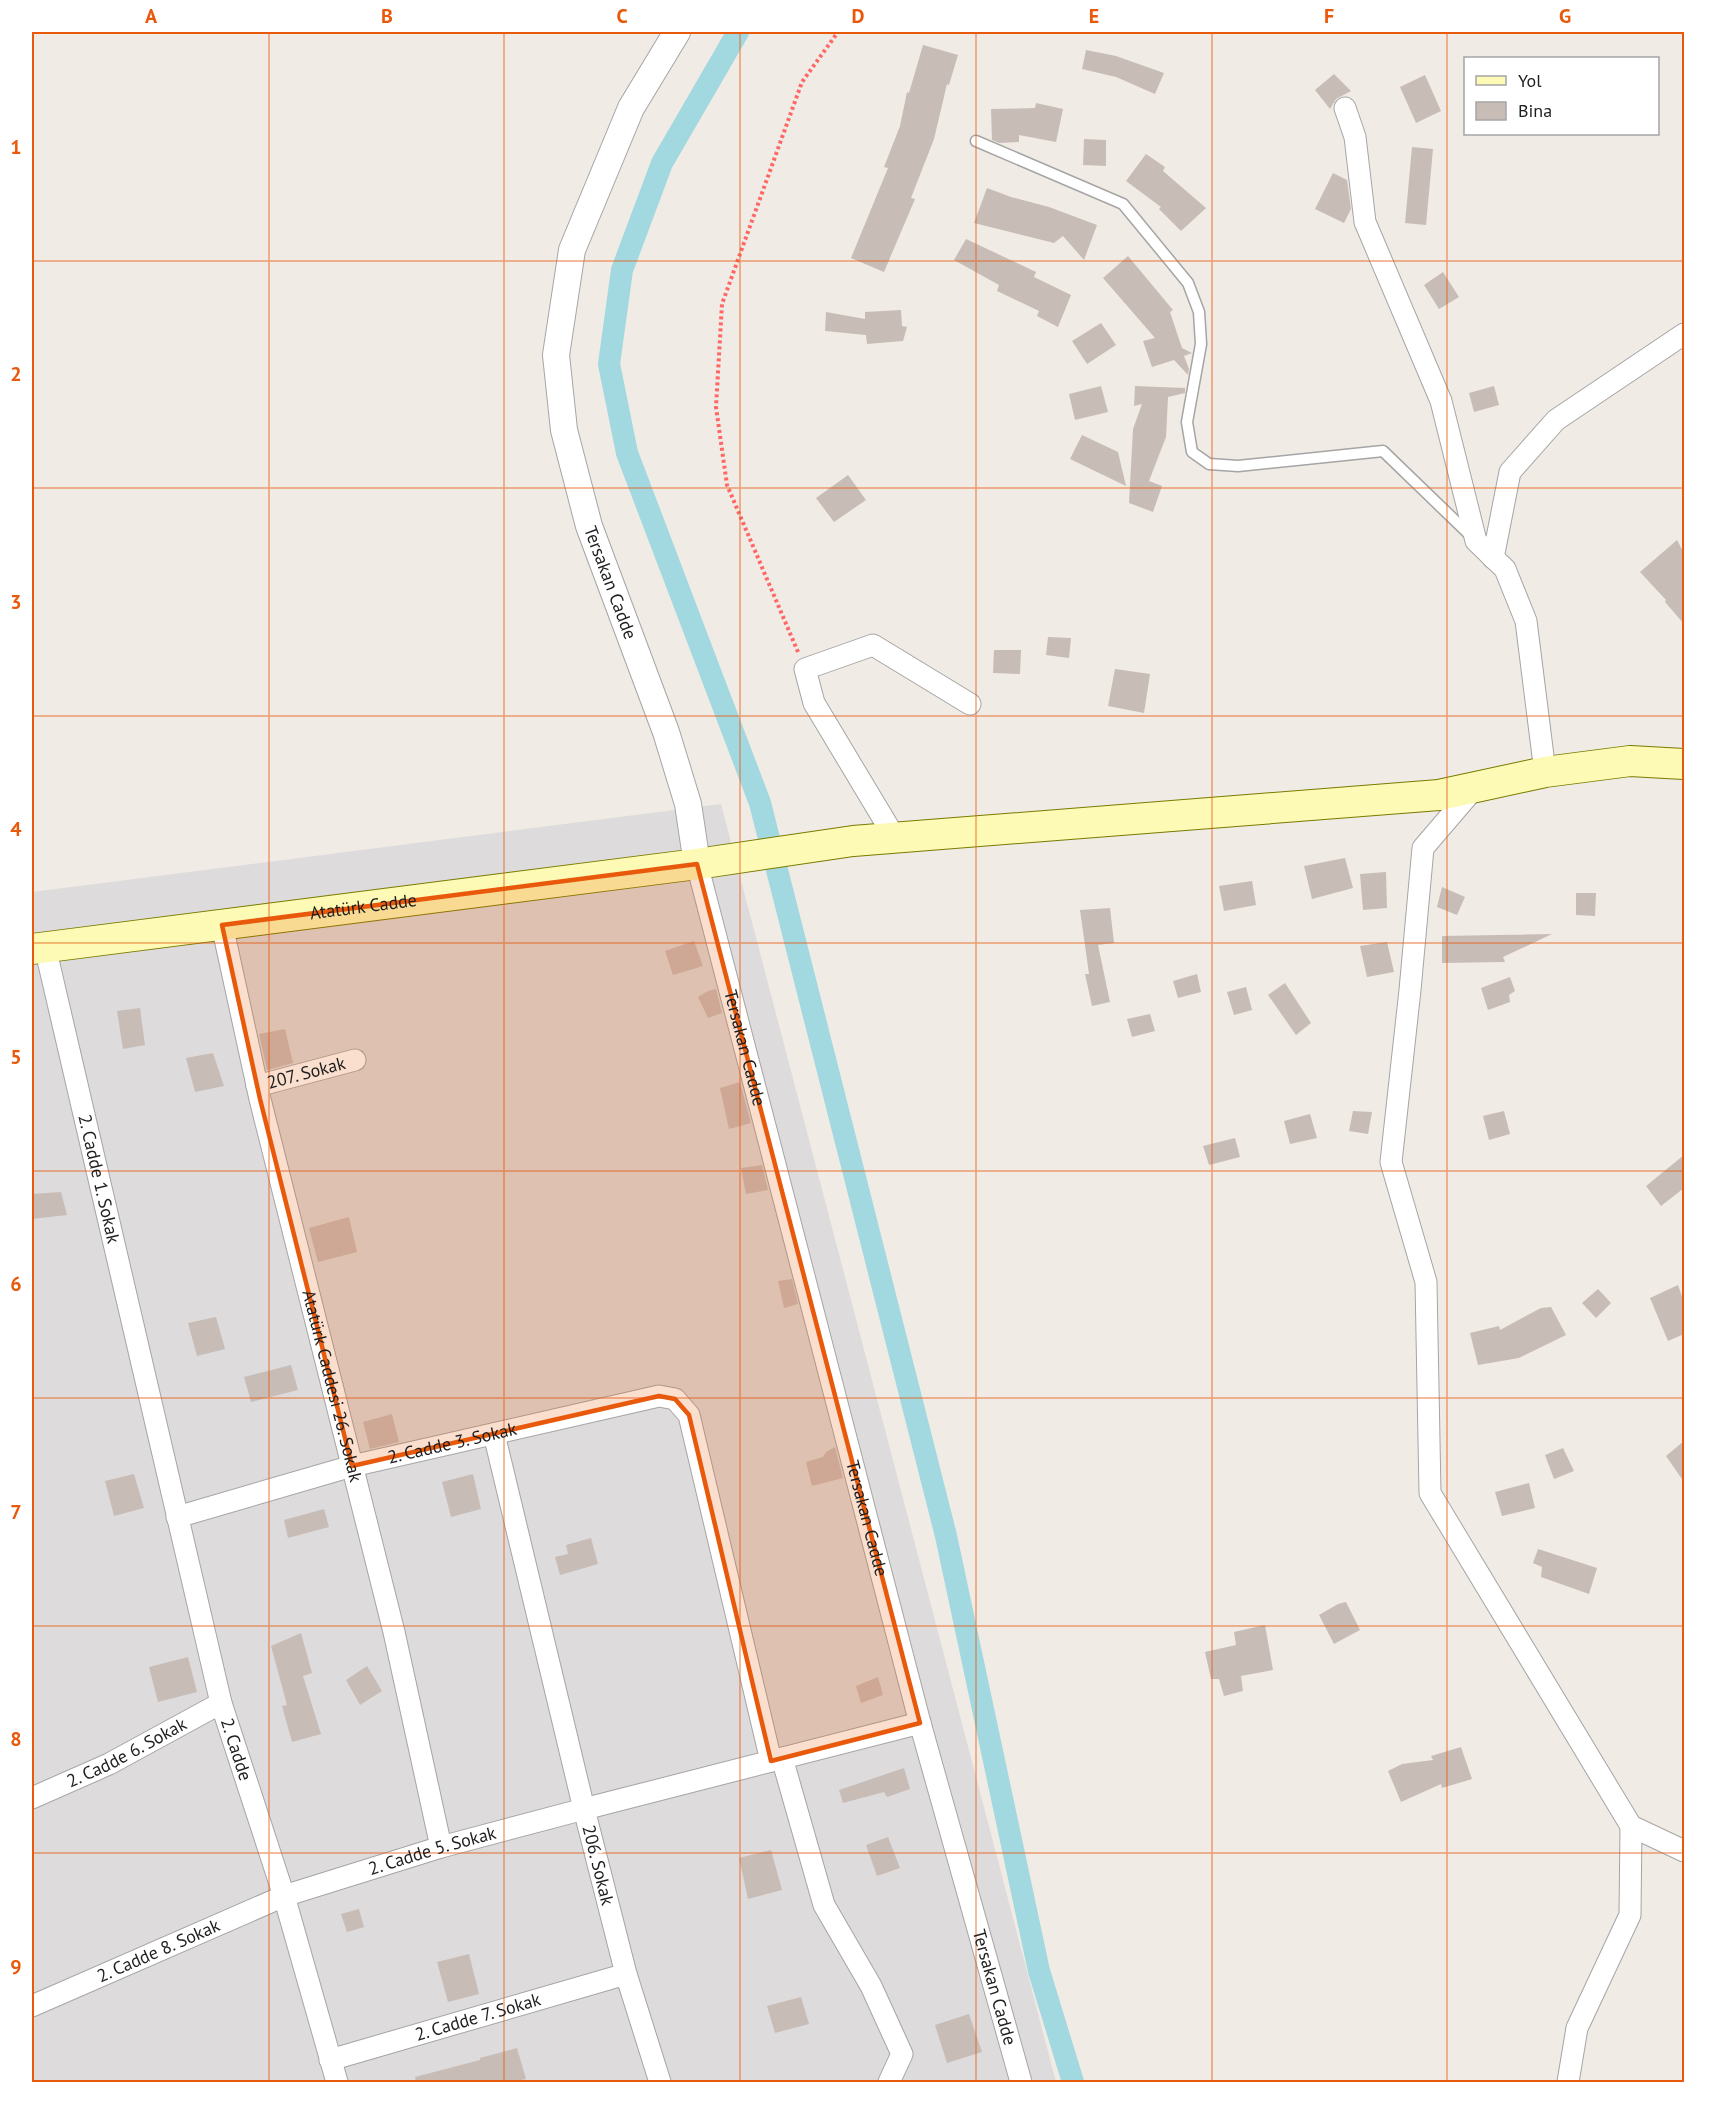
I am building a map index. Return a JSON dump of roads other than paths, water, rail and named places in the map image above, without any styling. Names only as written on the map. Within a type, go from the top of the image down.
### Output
[{"type":"main road","name":"Atatürk Cadde","points":[[38,948],[697,864],[854,841],[1439,795],[1545,772],[1630,761],[1684,764]]},
{"type":"street","name":"Tersakan Cadde","points":[[677,32],[631,108],[572,250],[556,355],[564,430],[589,526],[666,732],[688,804],[697,864],[921,1723],[1021,2082]]},
{"type":"street","points":[[1345,108],[1355,137],[1365,222],[1441,401],[1476,541],[1504,569],[1526,621],[1545,772]]},
{"type":"street","points":[[1493,558],[1510,472],[1556,420],[1684,334]]},
{"type":"street","points":[[895,838],[814,703],[805,669],[873,645],[970,704]]},
{"type":"street","points":[[1478,785],[1423,848],[1391,1162],[1426,1282],[1431,1494],[1631,1826],[1630,1915],[1577,2028],[1568,2082]]},
{"type":"street","name":"Atatürk Caddesi 26. Sokak","points":[[222,925],[257,1086],[394,1632],[441,1847]]},
{"type":"street","name":"2. Cadde 1. Sokak","points":[[38,948],[153,1412]]},
{"type":"street","name":"207. Sokak","points":[[257,1086],[356,1060]]},
{"type":"street","name":"2. Cadde 3. Sokak","points":[[177,1517],[352,1466],[659,1396],[675,1399],[689,1415],[776,1759]]},
{"type":"street","name":"2. Cadde","points":[[153,1412],[221,1703],[284,1896],[337,2082]]},
{"type":"street","points":[[494,1434],[584,1809]]},
{"type":"street","name":"2. Cadde 6. Sokak","points":[[32,1798],[109,1764],[221,1703]]},
{"type":"street","name":"206. Sokak","points":[[660,2082],[626,1974],[584,1809],[921,1723]]},
{"type":"street","points":[[776,1759],[824,1905],[871,1986],[902,2054],[889,2082]]},
{"type":"street","name":"2. Cadde 5. Sokak","points":[[284,1896],[441,1847],[584,1809]]},
{"type":"street","points":[[1631,1826],[1684,1851]]},
{"type":"street","name":"2. Cadde 8. Sokak","points":[[32,2006],[284,1896]]},
{"type":"street","name":"2. Cadde 7. Sokak","points":[[330,2060],[626,1974]]},
{"type":"lane","points":[[976,141],[1123,204],[1188,283],[1198,312],[1201,344],[1187,422],[1192,452],[1209,464],[1238,466],[1383,451],[1476,541]]},
{"type":"waterway","points":[[738,32],[662,163],[622,270],[609,364],[627,453],[760,803],[946,1536],[1039,1971],[1073,2082]]}]
